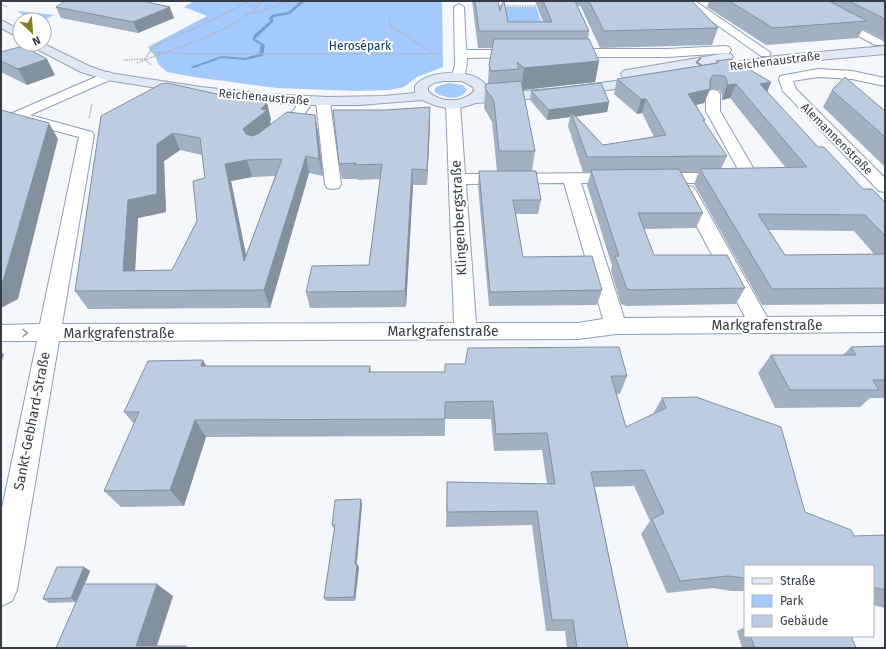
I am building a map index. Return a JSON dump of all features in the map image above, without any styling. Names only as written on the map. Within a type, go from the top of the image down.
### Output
[{"type":"main road","points":[[1,24],[12,30]]},
{"type":"main road","name":"Reichenaustraße","points":[[478,94],[503,89],[623,75],[729,53],[765,53],[883,45]]},
{"type":"main road","name":"Reichenaustraße","points":[[478,94],[562,92],[636,82],[761,61],[883,45]]},
{"type":"main road","name":"Reichenaustraße","points":[[51,52],[85,69],[106,76],[245,97],[323,102],[408,99],[423,96]]},
{"type":"main road","points":[[443,77],[457,77],[476,82],[478,94],[453,104],[433,101],[423,96],[421,92],[422,86],[430,80],[443,77]]},
{"type":"street","points":[[799,1],[883,45]]},
{"type":"street","points":[[691,4],[695,13],[704,24]]},
{"type":"street","points":[[691,4],[765,53]]},
{"type":"street","points":[[457,77],[461,70],[459,7]]},
{"type":"street","points":[[729,53],[718,37],[736,34]]},
{"type":"street","points":[[589,40],[595,53]]},
{"type":"street","points":[[550,53],[729,53]]},
{"type":"street","points":[[460,54],[478,54],[484,56],[534,55]]},
{"type":"street","name":"Alemannenstraße","points":[[885,82],[852,75],[818,73],[785,79],[790,91],[885,187]]},
{"type":"street","points":[[1,123],[106,76]]},
{"type":"street","points":[[457,179],[751,178],[713,111],[713,94]]},
{"type":"street","points":[[267,139],[299,113],[306,101]]},
{"type":"street","points":[[323,102],[333,184]]},
{"type":"street","name":"Klingenbergstraße","points":[[453,104],[465,331]]},
{"type":"street","points":[[16,116],[87,134]]},
{"type":"street","name":"Sankt-Gebhard-Straße","points":[[1,590],[87,134]]},
{"type":"street","points":[[570,178],[616,326]]},
{"type":"street","points":[[680,178],[760,324]]},
{"type":"street","name":"Markgrafenstraße","points":[[1,332],[49,334],[578,331],[616,326],[885,324]]},
{"type":"path","points":[[250,1],[154,46],[145,59],[223,28],[250,14],[291,1]]},
{"type":"path","points":[[250,14],[259,7],[262,1]]},
{"type":"path","points":[[491,6],[545,6]]},
{"type":"path","points":[[389,19],[391,26],[433,54]]},
{"type":"path","points":[[150,52],[159,54],[460,54]]},
{"type":"path","points":[[87,134],[92,104],[97,101]]},
{"type":"green space","name":"Herosépark","points":[[194,1],[442,1],[443,67],[417,77],[404,87],[389,90],[357,91],[277,88],[167,72],[158,64],[156,58],[148,47],[207,16],[184,7]]},
{"type":"green space","points":[[496,7],[536,7],[546,34],[503,37]]},
{"type":"green space","points":[[448,83],[463,85],[467,90],[460,96],[451,98],[437,94],[434,91],[436,87]]},
{"type":"building","points":[[65,1],[143,1],[170,7],[133,22],[56,7]]},
{"type":"building","points":[[475,1],[498,1],[500,11],[504,1],[508,22],[552,22],[543,1],[575,1],[589,31],[479,31]]},
{"type":"building","points":[[589,1],[692,1],[718,28],[604,31]]},
{"type":"building","points":[[729,1],[829,1],[867,21],[773,28]]},
{"type":"building","points":[[849,1],[885,1],[885,19]]},
{"type":"building","points":[[494,39],[589,39],[599,61],[524,68],[517,62],[519,69],[491,71],[489,65]]},
{"type":"building","points":[[12,49],[12,52],[34,52],[47,59],[18,69],[1,61],[1,52]]},
{"type":"building","points":[[731,59],[771,82],[760,84],[818,147],[824,147],[863,189],[872,189],[885,202],[885,236],[865,215],[758,214],[785,255],[885,254],[885,288],[772,289],[700,169],[807,167],[736,84],[727,85],[725,76],[713,75],[710,80],[710,89],[688,94],[727,156],[587,157],[571,112],[603,145],[666,135],[646,99],[641,99],[617,79],[718,63],[716,61]]},
{"type":"building","points":[[845,77],[885,111],[885,137],[832,90]]},
{"type":"building","points":[[521,81],[535,151],[499,151],[494,101],[485,88],[486,84]]},
{"type":"building","points":[[167,83],[239,99],[267,103],[261,109],[267,110],[243,129],[246,134],[252,136],[258,134],[287,112],[315,115],[319,159],[306,156],[264,290],[75,291],[101,116],[161,84]],"holes":[[[173,133],[200,138],[205,178],[193,181],[197,221],[172,270],[123,271],[128,200],[157,194],[157,144]],[[282,159],[244,261],[225,164],[247,160]]]},
{"type":"building","points":[[601,83],[609,102],[549,110],[531,91]]},
{"type":"building","points":[[430,107],[427,170],[412,169],[405,291],[306,292],[312,266],[369,265],[382,164],[339,164],[333,110],[386,110]]},
{"type":"building","points":[[1,110],[49,123],[3,281],[1,282]]},
{"type":"building","points":[[679,169],[703,213],[638,213],[654,255],[727,255],[745,288],[627,289],[615,256],[619,256],[591,170]]},
{"type":"building","points":[[479,171],[536,171],[541,200],[513,200],[523,257],[592,256],[602,290],[490,292]]},
{"type":"building","points":[[885,346],[885,380],[873,380],[879,390],[790,390],[771,355],[856,355],[851,347]]},
{"type":"building","points":[[619,347],[627,376],[611,376],[626,427],[666,408],[662,398],[696,397],[781,427],[805,512],[851,530],[854,536],[885,535],[885,590],[874,587],[874,565],[744,565],[744,578],[728,576],[680,581],[652,519],[664,513],[644,470],[591,472],[628,648],[577,648],[573,620],[552,620],[537,511],[447,512],[447,482],[555,484],[547,433],[496,434],[493,401],[445,402],[445,419],[195,420],[170,490],[104,491],[139,412],[124,412],[148,361],[203,360],[201,366],[370,366],[369,372],[445,372],[445,364],[465,364],[468,348]]},
{"type":"building","points":[[361,499],[355,564],[357,564],[354,597],[324,598],[335,525],[332,525],[335,500]]},
{"type":"building","points":[[57,567],[84,567],[71,598],[43,599]]},
{"type":"building","points":[[84,584],[157,584],[136,646],[186,646],[185,648],[56,648]]},
{"type":"building","points":[[750,637],[851,637],[856,648],[755,648]]},
{"type":"waterway","points":[[192,67],[222,57],[245,59],[261,55],[263,45],[253,39],[255,36],[272,21],[271,18],[273,16],[289,13],[303,1]]}]
